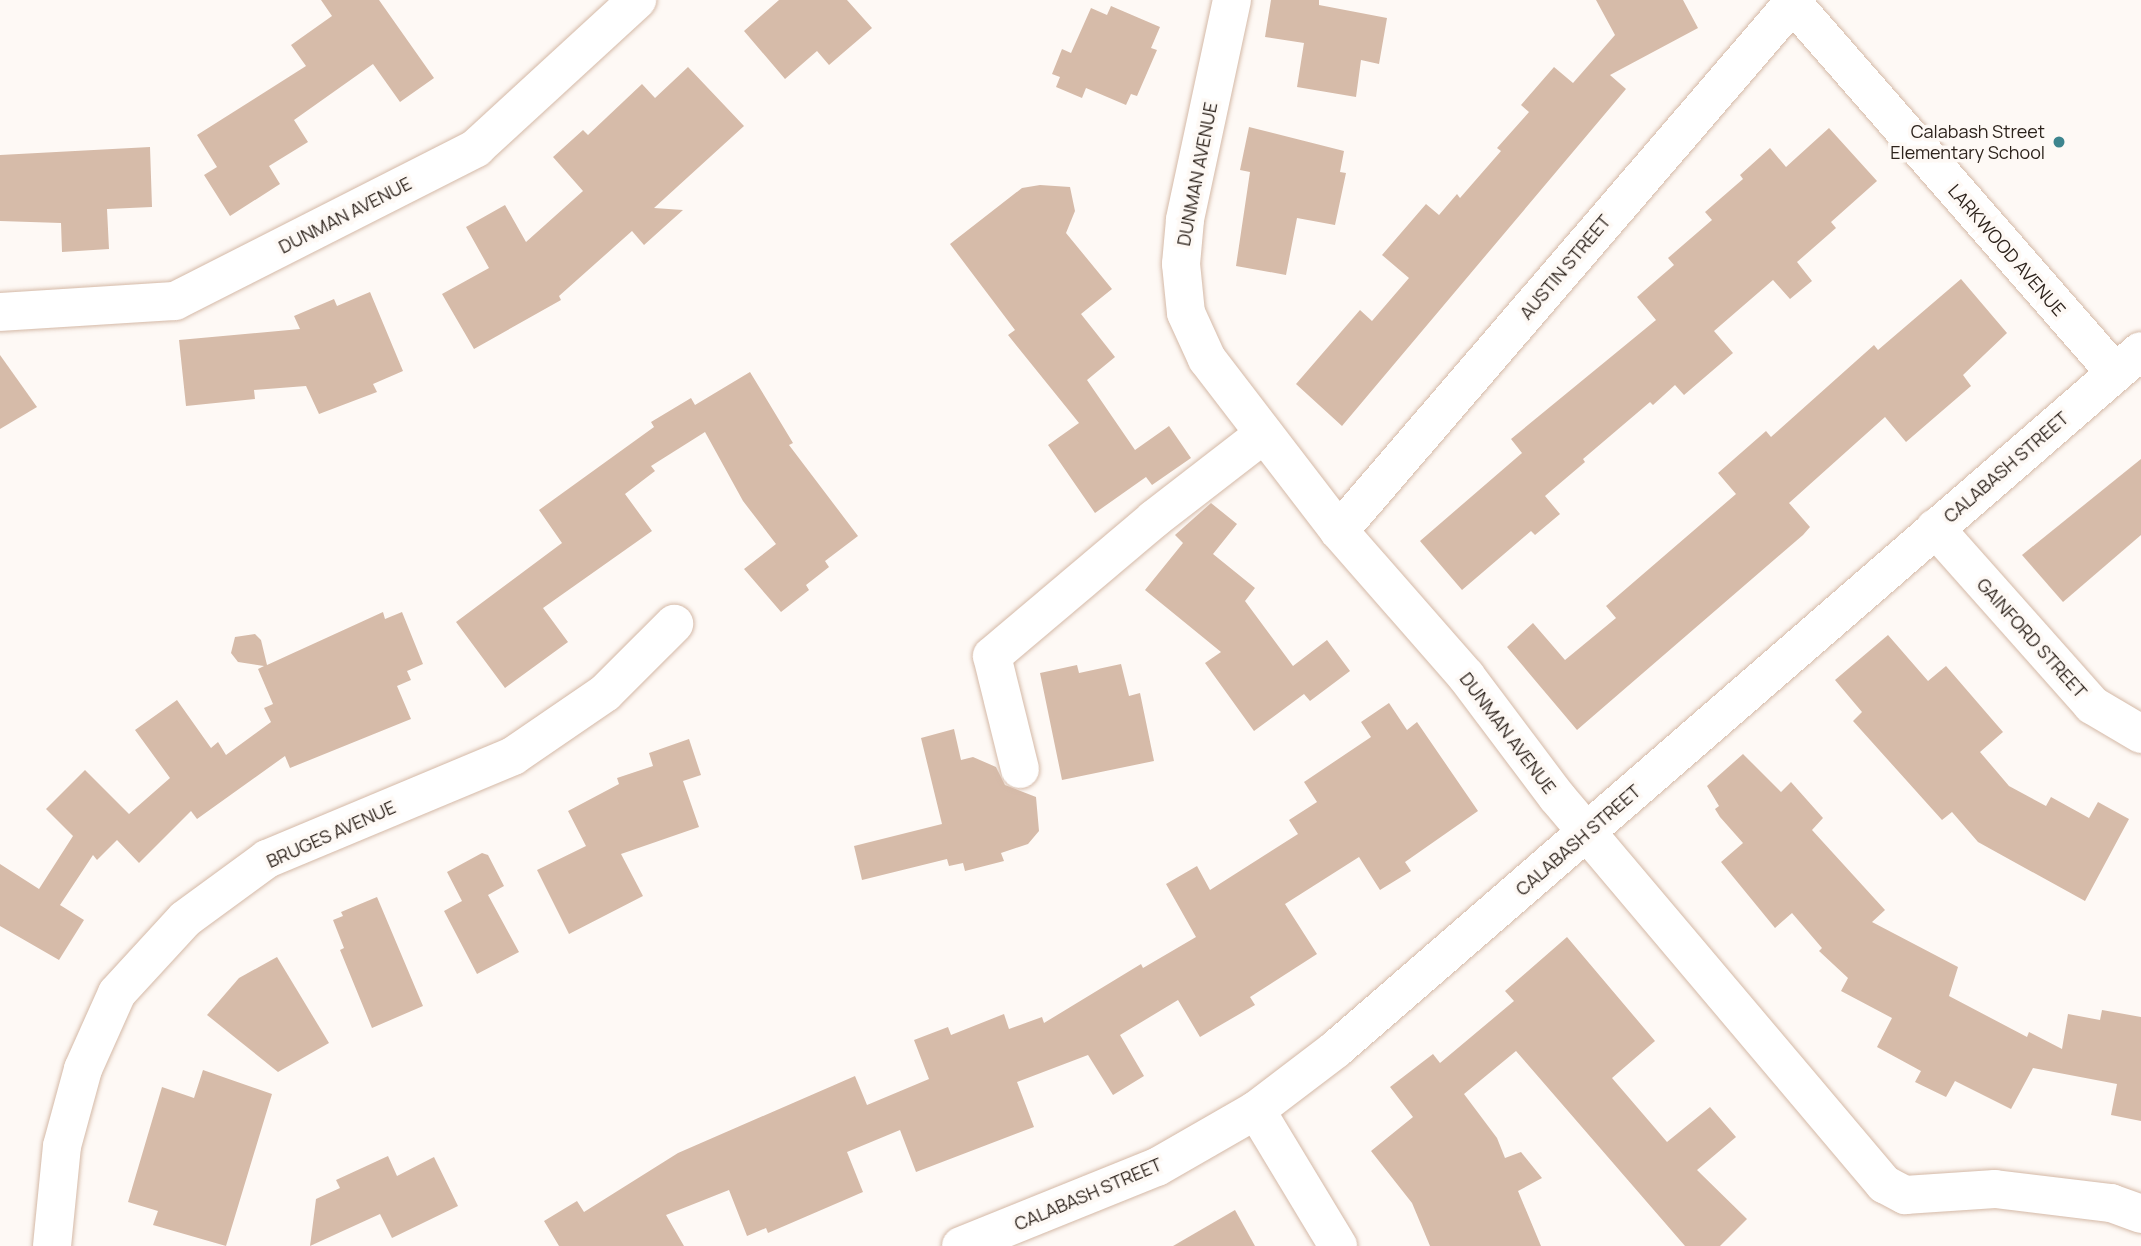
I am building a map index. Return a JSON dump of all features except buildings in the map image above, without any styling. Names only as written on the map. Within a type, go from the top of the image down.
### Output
[{"type":"street","name":"DUNMAN AVENUE","points":[[0,312],[175,301],[475,148],[637,0]]},
{"type":"street","name":"DUNMAN AVENUE","points":[[1232,0],[1185,220],[1181,264],[1186,313],[1207,359],[1339,531],[1466,676],[1587,832],[1884,1184],[1905,1195],[1995,1189],[2111,1203],[2141,1214]]},
{"type":"street","name":"LARKWOOD AVENUE","points":[[1791,2],[2128,362]]},
{"type":"street","name":"AUSTIN STREET","points":[[1339,531],[1791,2]]},
{"type":"street","name":"CALABASH STREET","points":[[961,1246],[1157,1167],[1255,1110],[1336,1049],[2128,362]]},
{"type":"street","points":[[1020,769],[992,656],[1154,519],[1264,434]]},
{"type":"street","name":"GAINFORD STREET","points":[[1935,528],[2092,705],[2141,734]]},
{"type":"street","name":"BRUGES AVENUE","points":[[52,1246],[62,1146],[83,1069],[117,993],[185,919],[267,859],[513,756],[605,693],[674,624]]},
{"type":"street","points":[[1255,1110],[1338,1246]]},
{"type":"place","name":"Calabash Street Elementary School","points":[[2059,142]]}]
